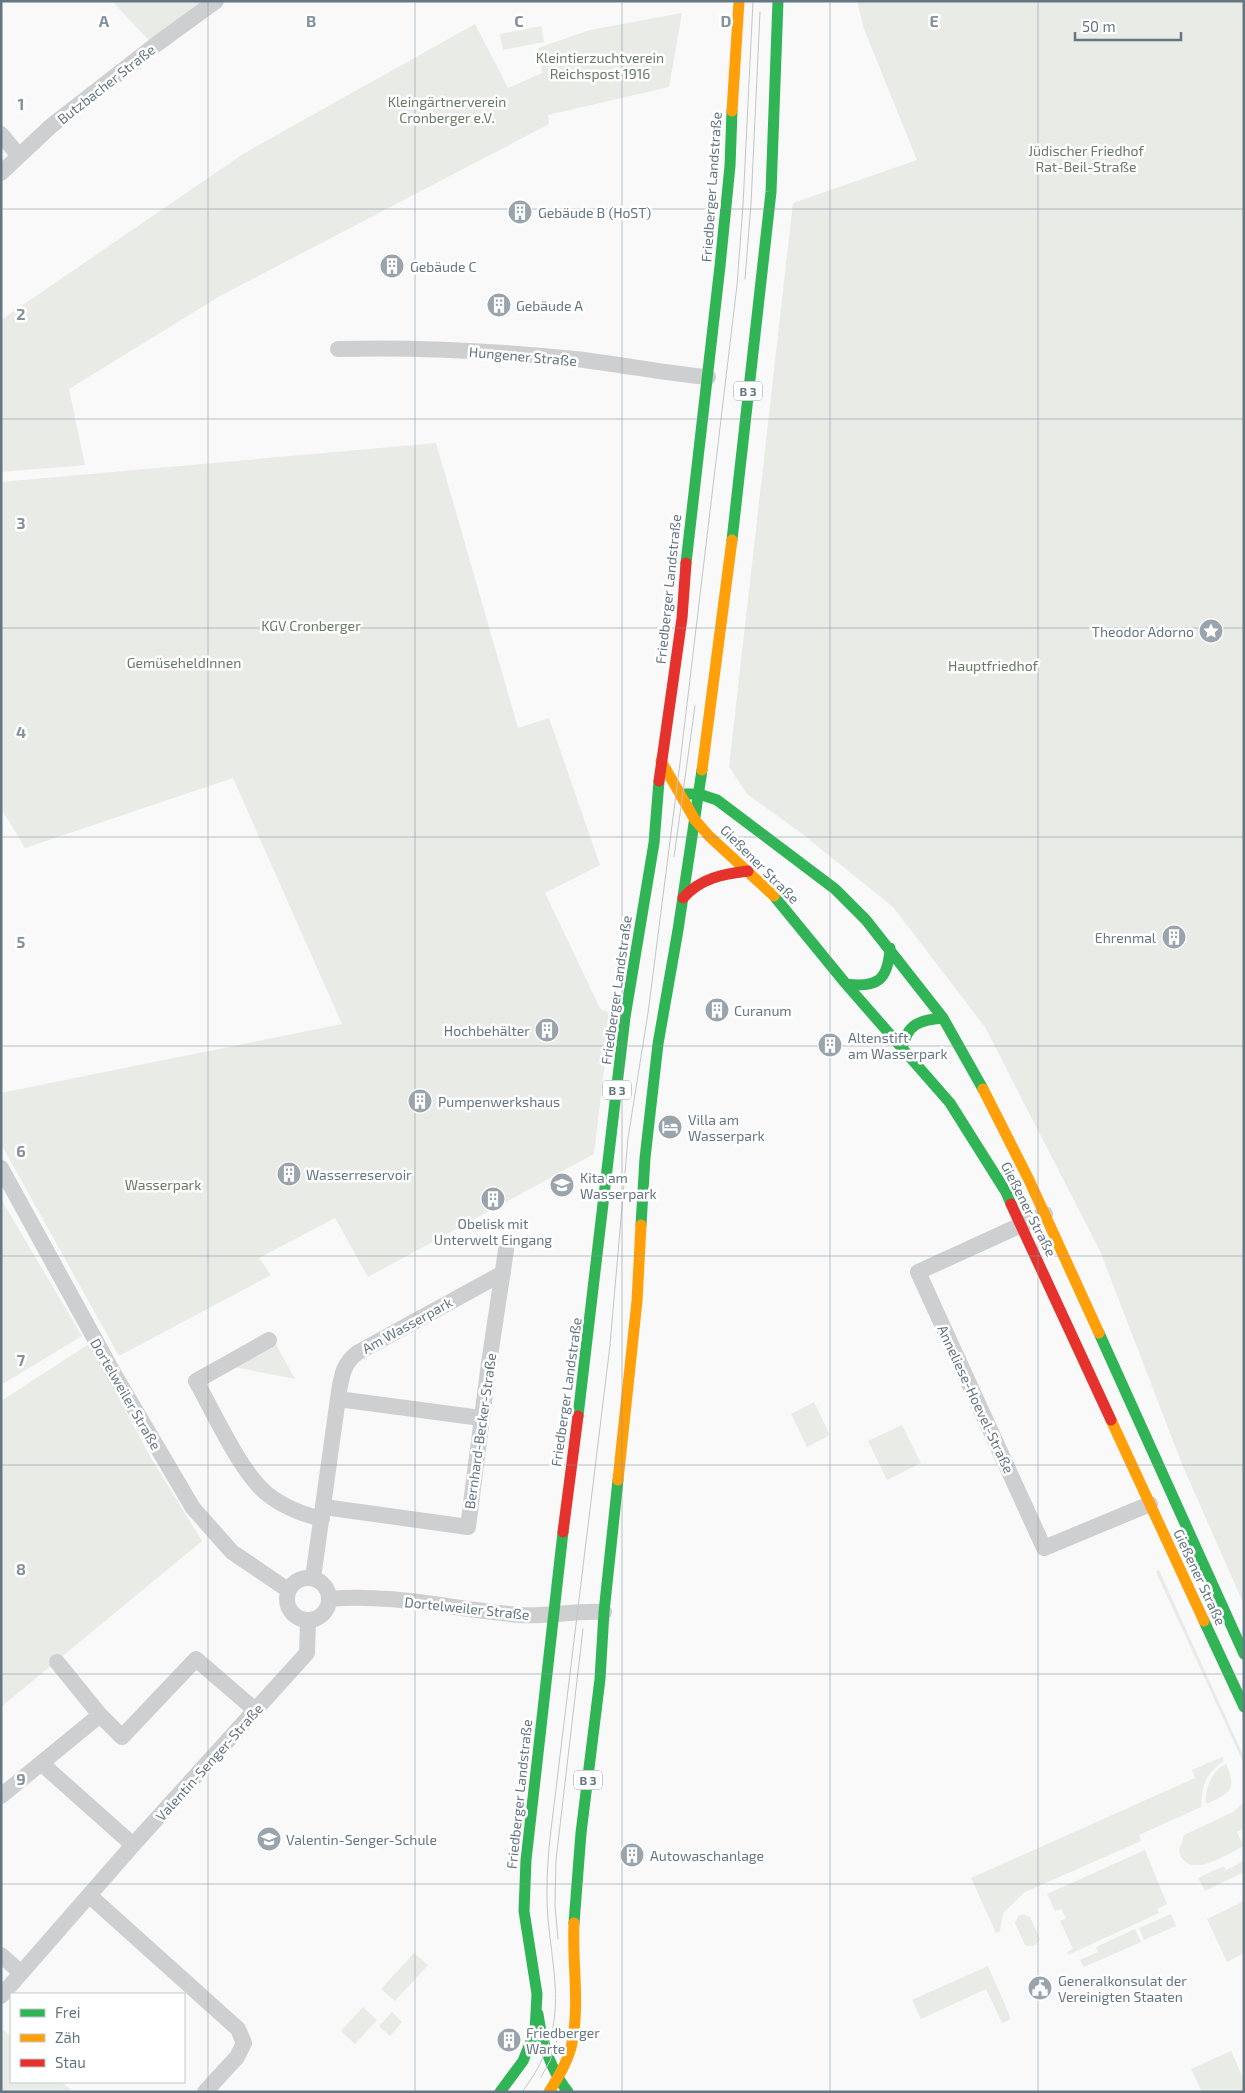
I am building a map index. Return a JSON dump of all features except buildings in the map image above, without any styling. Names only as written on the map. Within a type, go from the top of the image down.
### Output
[{"type":"main road","name":"Friedberger Landstraße","points":[[500,2092],[523,2061],[535,2031],[537,1994],[526,1928],[524,1895],[567,1495],[588,1339],[625,1017],[658,808],[662,761],[682,618],[687,540],[708,377],[730,166],[739,1]]},
{"type":"main road","name":"B 3","points":[[549,2092],[557,2080],[572,2044],[574,2021],[574,1926],[583,1816],[600,1679],[604,1612],[637,1301],[644,1158],[658,1044],[703,766],[733,532],[770,192],[778,1]]},
{"type":"main road","name":"Gießener Straße","points":[[662,761],[695,820],[771,892],[846,984],[950,1103],[1006,1192],[1244,1707]]},
{"type":"main road","name":"Gießener Straße","points":[[703,766],[728,809]]},
{"type":"main road","name":"Gießener Straße","points":[[658,808],[665,802],[680,795],[699,794],[716,800],[745,820],[835,889],[866,920],[890,948],[944,1018],[968,1060],[1045,1214],[1244,1654]]},
{"type":"main road","points":[[683,898],[690,888],[709,878],[748,871]]},
{"type":"main road","points":[[846,984],[864,988],[874,984],[883,976],[889,966],[890,948]]},
{"type":"main road","points":[[902,1049],[903,1039],[916,1023],[929,1019],[944,1018]]},
{"type":"main road","points":[[537,2008],[545,2051],[557,2080],[568,2092]]},
{"type":"street","name":"Butzbacher Straße","points":[[1,174],[58,121],[154,46],[216,1]]},
{"type":"street","points":[[1,134],[19,156]]},
{"type":"street","name":"Hungener Straße","points":[[338,349],[409,348],[520,354],[576,359],[708,377]]},
{"type":"street","name":"Dortelweiler Straße","points":[[1,1168],[114,1374],[193,1508],[232,1552],[288,1590]]},
{"type":"street","name":"Anneliese-Hoevel-Straße","points":[[1045,1214],[918,1272],[1044,1548],[1150,1504]]},
{"type":"street","name":"Bernhard-Becker-Straße","points":[[269,1340],[196,1381],[243,1465],[267,1494],[302,1514],[323,1513],[468,1527],[481,1418],[506,1250]]},
{"type":"street","name":"Am Wasserpark","points":[[313,1578],[338,1399],[343,1369],[348,1360],[503,1273]]},
{"type":"street","points":[[338,1399],[481,1418]]},
{"type":"street","points":[[313,1578],[317,1579],[327,1588],[329,1599],[327,1609],[317,1618],[308,1621],[296,1617],[290,1611],[286,1601],[288,1590],[296,1581],[313,1578]]},
{"type":"street","name":"Dortelweiler Straße","points":[[329,1599],[404,1601],[538,1616],[585,1611],[604,1612]]},
{"type":"street","name":"Valentin-Senger-Straße","points":[[1,1996],[133,1845],[307,1653],[308,1621]]},
{"type":"street","points":[[58,1662],[100,1715],[122,1737],[196,1659],[255,1710]]},
{"type":"street","points":[[1,1796],[100,1715]]},
{"type":"street","points":[[41,1763],[133,1845]]},
{"type":"street","points":[[90,1896],[238,2029],[244,2043],[237,2056],[205,2092]]},
{"type":"street","points":[[1,1956],[21,1973]]},
{"type":"green space","points":[[112,1],[206,1],[154,46]]},
{"type":"green space","name":"Hauptfriedhof","points":[[857,1],[1244,1],[1244,1605],[1182,1464],[1100,1251],[985,1027],[893,907],[801,833],[747,794],[729,767],[793,203],[917,160],[864,29]]},
{"type":"green space","name":"Kleingärtnerverein Cronberger e.V.","points":[[682,13],[669,87],[548,115],[549,124],[220,296],[69,389],[85,465],[1,472],[1,320],[243,154],[475,24],[508,88],[542,73],[538,48],[590,30]]},
{"type":"green space","points":[[541,26],[544,42],[503,50],[500,34]]},
{"type":"green space","name":"KGV Cronberger","points":[[436,443],[518,728],[549,718],[600,865],[545,893],[601,1010],[611,1012],[594,1154],[368,1277],[335,1218],[259,1258],[271,1275],[119,1356],[1,1144],[1,1093],[342,1024],[233,778],[25,848],[1,808],[1,482]]},
{"type":"green space","points":[[1,1199],[82,1336],[1,1385]]},
{"type":"green space","points":[[274,1341],[295,1379],[229,1366]]},
{"type":"green space","points":[[89,1344],[151,1458],[202,1541],[1,1707],[1,1401]]},
{"type":"green space","points":[[814,1402],[830,1435],[807,1447],[791,1414]]},
{"type":"green space","points":[[902,1425],[921,1463],[887,1480],[868,1441]]},
{"type":"green space","points":[[1159,1570],[1244,1757],[1244,1764],[1156,1572]]},
{"type":"green space","points":[[1222,1757],[1224,1761],[1213,1770],[1206,1781],[1202,1793],[1201,1807],[1139,1835],[1141,1841],[1025,1892],[1003,1913],[1000,1931],[996,1933],[971,1878],[1195,1778],[1192,1770]]},
{"type":"green space","points":[[1226,1764],[1231,1780],[1229,1790],[1226,1794],[1206,1804],[1206,1793],[1210,1781],[1217,1771]]},
{"type":"green space","points":[[1244,1802],[1244,1828],[1237,1832],[1244,1846],[1208,1863],[1190,1864],[1183,1860],[1179,1851],[1184,1835],[1233,1812]]},
{"type":"green space","points":[[1145,1850],[1167,1904],[1157,1909],[1159,1913],[1068,1955],[1067,1952],[1073,1949],[1060,1921],[1066,1918],[1061,1909],[1055,1911],[1047,1894]]},
{"type":"green space","points":[[1244,1861],[1244,1872],[1205,1891],[1198,1878],[1224,1866],[1226,1870]]},
{"type":"green space","points":[[1244,1901],[1244,1953],[1227,1962],[1207,1919]]},
{"type":"green space","points":[[1023,1914],[1030,1917],[1040,1939],[1034,1946],[1025,1945],[1015,1923],[1018,1916]]},
{"type":"green space","points":[[1171,1914],[1176,1926],[1144,1940],[1139,1928]]},
{"type":"green space","points":[[1135,1929],[1141,1942],[1084,1967],[1080,1960],[1098,1952],[1096,1947]]},
{"type":"green space","points":[[414,1953],[428,1965],[395,2001],[381,1989]]},
{"type":"green space","points":[[988,1966],[1011,2019],[1002,2023],[986,1989],[921,2019],[912,2000]]},
{"type":"green space","points":[[363,2007],[377,2020],[355,2044],[341,2031]]},
{"type":"green space","points":[[392,2012],[402,2022],[390,2036],[379,2026]]},
{"type":"green space","points":[[1,2028],[10,2036],[10,2083],[63,2083],[73,2092],[1,2092]]},
{"type":"green space","points":[[1231,2051],[1244,2080],[1244,2092],[1202,2092],[1191,2069]]},
{"type":"tram line","points":[[522,2092],[537,2070],[547,2049],[553,2028],[555,2009],[554,1967],[547,1909],[549,1848],[610,1345],[628,1138],[648,1013],[680,763],[737,285],[753,1]]},
{"type":"tram line","points":[[745,279],[751,204],[760,12]]},
{"type":"tram line","points":[[674,857],[695,706]]},
{"type":"tram line","points":[[558,1939],[555,1905],[556,1860],[583,1629]]},
{"type":"tram line","points":[[541,2077],[550,2061],[560,2031]]},
{"type":"traffic: fast","points":[[732,540],[771,192],[778,1]]},
{"type":"traffic: fast","points":[[686,563],[720,266],[730,166],[732,111]]},
{"type":"traffic: fast","points":[[641,1225],[645,1158],[658,1044],[678,930],[702,770]]},
{"type":"traffic: fast","points":[[578,1416],[625,1017],[654,843],[659,781]]},
{"type":"traffic: fast","points":[[682,794],[699,794],[717,800],[835,889],[866,920],[943,1018],[983,1089]]},
{"type":"traffic: fast","points":[[774,896],[846,984],[950,1103],[1006,1192],[1011,1204]]},
{"type":"traffic: fast","points":[[846,984],[866,985],[873,983],[884,975],[890,948]]},
{"type":"traffic: fast","points":[[902,1049],[907,1034],[915,1025],[927,1020],[943,1018]]},
{"type":"traffic: fast","points":[[1099,1333],[1244,1654]]},
{"type":"traffic: fast","points":[[574,1923],[581,1833],[600,1679],[604,1612],[618,1480]]},
{"type":"traffic: fast","points":[[500,2092],[523,2061],[535,2031],[537,1994],[524,1911],[526,1860],[563,1532]]},
{"type":"traffic: fast","points":[[1204,1621],[1244,1707]]},
{"type":"traffic: fast","points":[[538,2014],[548,2055],[556,2074],[568,2092]]},
{"type":"traffic: slow","points":[[732,111],[739,1]]},
{"type":"traffic: slow","points":[[702,770],[732,540]]},
{"type":"traffic: slow","points":[[661,761],[695,820],[709,836],[774,896]]},
{"type":"traffic: slow","points":[[983,1089],[1029,1180],[1099,1333]]},
{"type":"traffic: slow","points":[[618,1480],[637,1301],[641,1225]]},
{"type":"traffic: slow","points":[[1111,1420],[1204,1621]]},
{"type":"traffic: slow","points":[[549,2092],[568,2056],[572,2043],[576,1998],[574,1923]]},
{"type":"traffic: jam","points":[[659,781],[682,618],[686,563]]},
{"type":"traffic: jam","points":[[683,898],[705,881],[748,871]]},
{"type":"traffic: jam","points":[[1011,1204],[1111,1420]]},
{"type":"traffic: jam","points":[[563,1532],[578,1416]]},
{"type":"place","name":"Gebäude B (HoST)","points":[[520,212]]},
{"type":"place","name":"Gebäude C","points":[[392,266]]},
{"type":"place","name":"Gebäude A","points":[[499,305]]},
{"type":"place","name":"Theodor Adorno","points":[[1211,631]]},
{"type":"place","name":"Ehrenmal","points":[[1174,937]]},
{"type":"place","name":"Curanum","points":[[717,1010]]},
{"type":"place","name":"Hochbehälter","points":[[547,1030]]},
{"type":"place","name":"Altenstift am Wasserpark","points":[[830,1045]]},
{"type":"place","name":"Pumpenwerkshaus","points":[[420,1101]]},
{"type":"place","name":"Villa am Wasserpark","points":[[670,1127]]},
{"type":"place","name":"Wasserreservoir","points":[[289,1174]]},
{"type":"place","name":"Kita am Wasserpark","points":[[562,1185]]},
{"type":"place","name":"Obelisk mit Unterwelt Eingang","points":[[493,1199]]},
{"type":"place","name":"Valentin-Senger-Schule","points":[[269,1839]]},
{"type":"place","name":"Autowaschanlage","points":[[632,1855]]},
{"type":"place","name":"Generalkonsulat der Vereinigten Staaten","points":[[1040,1988]]},
{"type":"place","name":"Friedberger Warte","points":[[509,2040]]},
{"type":"park label","name":"Kleintierzuchtverein Reichspost 1916","points":[[600,66]]},
{"type":"park label","name":"Jüdischer Friedhof Rat-Beil-Straße","points":[[1086,158]]},
{"type":"park label","name":"GemüseheldInnen","points":[[184,662]]},
{"type":"park label","name":"Wasserpark","points":[[163,1184]]}]
